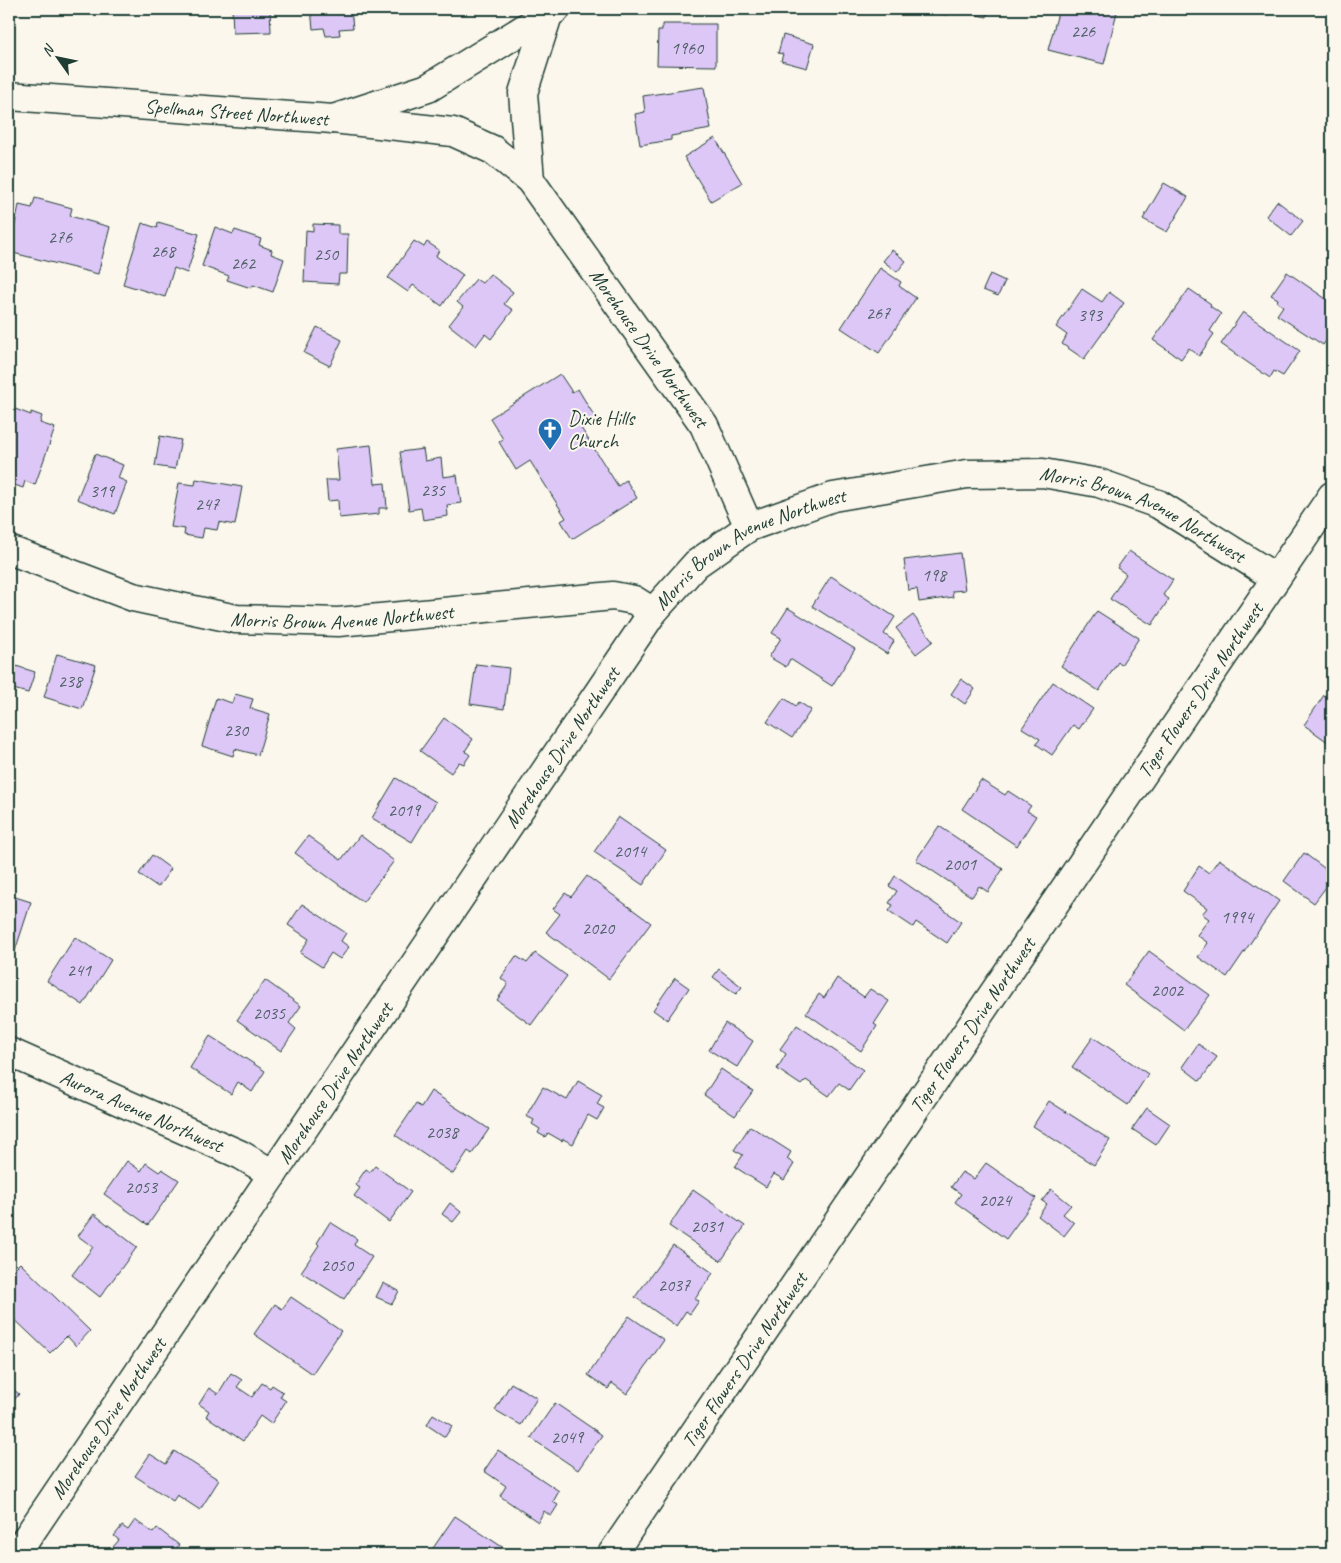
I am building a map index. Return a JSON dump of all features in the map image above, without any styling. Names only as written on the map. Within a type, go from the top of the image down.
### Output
[{"type":"street","name":"Spellman Street Northwest","points":[[9,96],[333,119],[428,88],[552,12]]},
{"type":"street","points":[[530,180],[523,93],[552,12]]},
{"type":"street","name":"Morehouse Drive Northwest","points":[[333,119],[452,132],[493,150],[530,180],[704,425],[749,527]]},
{"type":"street","name":"Morris Brown Avenue Northwest","points":[[9,550],[132,597],[236,619],[338,622],[613,596],[634,600],[653,612],[696,564],[749,527],[833,497],[967,474],[1043,473],[1099,483],[1158,504],[1276,578]]},
{"type":"street","name":"Tiger Flowers Drive Northwest","points":[[612,1554],[1332,496]]},
{"type":"street","name":"Morehouse Drive Northwest","points":[[16,1554],[653,612]]},
{"type":"street","name":"Aurora Avenue Northwest","points":[[9,1052],[241,1155],[273,1174]]},
{"type":"building","points":[[232,9],[270,9],[271,32],[233,33]]},
{"type":"building","points":[[311,9],[351,9],[353,28],[339,29],[340,35],[326,36],[324,28],[313,29]]},
{"type":"building","points":[[935,9],[948,9],[947,15],[934,13]]},
{"type":"building","points":[[948,9],[988,9],[987,17]]},
{"type":"building","points":[[1059,9],[1103,9],[1117,12],[1104,64],[1048,50]]},
{"type":"building","points":[[662,24],[716,24],[716,66],[657,65],[658,31],[662,31]]},
{"type":"building","points":[[783,35],[814,44],[807,68],[781,61],[783,54],[778,53]]},
{"type":"building","points":[[704,87],[711,129],[671,136],[671,140],[640,145],[635,114],[645,112],[643,96]]},
{"type":"building","points":[[715,138],[742,183],[711,201],[684,157]]},
{"type":"building","points":[[1164,183],[1188,197],[1167,232],[1143,219]]},
{"type":"building","points":[[35,198],[72,208],[70,216],[110,227],[98,274],[9,252],[19,205],[32,208]]},
{"type":"building","points":[[1277,201],[1303,221],[1291,236],[1266,216]]},
{"type":"building","points":[[158,222],[199,234],[187,273],[174,268],[165,297],[123,284],[142,223],[157,228]]},
{"type":"building","points":[[313,224],[338,225],[338,234],[348,234],[347,274],[339,274],[338,284],[304,282],[306,230],[313,231]]},
{"type":"building","points":[[215,227],[233,234],[235,230],[261,239],[259,245],[272,250],[271,254],[284,259],[273,292],[253,285],[251,288],[227,280],[229,276],[202,266]]},
{"type":"building","points":[[414,241],[424,247],[427,242],[439,250],[436,256],[463,275],[442,306],[413,285],[408,292],[388,278]]},
{"type":"building","points":[[892,250],[906,261],[897,272],[883,261]]},
{"type":"building","points":[[880,268],[901,282],[899,286],[916,298],[879,353],[841,328]]},
{"type":"building","points":[[1287,272],[1332,303],[1332,347],[1325,342],[1323,345],[1277,315],[1283,306],[1277,302],[1278,299],[1271,295]]},
{"type":"building","points":[[490,274],[513,292],[504,304],[513,310],[491,339],[485,334],[476,346],[449,325],[463,307],[457,302],[476,279],[482,283]]},
{"type":"building","points":[[990,274],[1005,281],[998,296],[983,290]]},
{"type":"building","points":[[1082,289],[1102,302],[1109,292],[1124,303],[1084,359],[1062,344],[1067,335],[1056,327]]},
{"type":"building","points":[[1189,289],[1211,304],[1210,306],[1221,314],[1210,331],[1214,334],[1199,356],[1189,348],[1181,359],[1153,340]]},
{"type":"building","points":[[1243,312],[1300,351],[1283,376],[1274,371],[1270,378],[1221,344]]},
{"type":"building","points":[[317,327],[342,340],[330,366],[304,353]]},
{"type":"building","name":"Dixie Hills Church","points":[[560,374],[572,392],[578,389],[596,419],[581,428],[618,486],[626,480],[637,498],[572,539],[561,521],[566,518],[530,461],[516,470],[499,442],[503,439],[490,418]]},
{"type":"building","points":[[15,409],[31,415],[31,412],[42,416],[40,423],[55,428],[35,485],[25,481],[23,488],[9,483],[9,425]]},
{"type":"building","points":[[160,436],[181,440],[175,469],[155,466]]},
{"type":"building","points":[[371,445],[375,484],[385,483],[387,508],[379,508],[379,514],[339,518],[338,500],[328,501],[326,480],[339,480],[336,449]]},
{"type":"building","points":[[423,449],[425,461],[441,458],[443,477],[457,475],[461,503],[447,505],[448,516],[423,520],[421,508],[409,510],[400,452]]},
{"type":"building","points":[[95,454],[123,465],[118,478],[127,482],[115,514],[77,499]]},
{"type":"building","points":[[196,479],[242,487],[235,525],[219,522],[217,530],[204,528],[202,538],[184,535],[185,529],[171,527],[179,483],[195,485]]},
{"type":"building","points":[[1129,551],[1173,580],[1163,595],[1169,599],[1152,625],[1110,599],[1126,574],[1117,568]]},
{"type":"building","points":[[960,553],[965,590],[952,591],[953,597],[919,602],[917,589],[908,590],[904,560]]},
{"type":"building","points":[[831,576],[895,617],[884,634],[894,641],[887,654],[812,606]]},
{"type":"building","points":[[788,608],[855,649],[832,686],[790,659],[786,667],[769,657],[781,638],[772,633]]},
{"type":"building","points":[[1097,611],[1139,638],[1121,665],[1118,662],[1099,691],[1061,666]]},
{"type":"building","points":[[913,615],[933,641],[916,654],[896,628]]},
{"type":"building","points":[[57,654],[96,665],[82,709],[44,697]]},
{"type":"building","points":[[9,655],[12,657],[10,664],[35,672],[28,693],[13,689],[9,701]]},
{"type":"building","points":[[476,664],[509,668],[504,709],[470,704]]},
{"type":"building","points":[[961,679],[975,689],[965,704],[951,694]]},
{"type":"building","points":[[1053,682],[1093,709],[1079,729],[1073,725],[1052,755],[1036,744],[1040,739],[1022,728]]},
{"type":"building","points":[[235,694],[253,699],[250,708],[270,714],[258,755],[235,749],[233,756],[202,746],[216,698],[232,703]]},
{"type":"building","points":[[1324,695],[1332,701],[1332,745],[1304,725]]},
{"type":"building","points":[[784,698],[796,706],[799,702],[811,710],[792,738],[767,722]]},
{"type":"building","points":[[444,718],[473,739],[465,751],[470,755],[464,764],[459,762],[451,773],[420,751]]},
{"type":"building","points":[[396,778],[436,802],[412,842],[372,818]]},
{"type":"building","points":[[981,780],[1005,795],[1008,791],[1031,806],[1027,811],[1036,816],[1017,846],[962,809]]},
{"type":"building","points":[[618,817],[666,850],[643,885],[594,852]]},
{"type":"building","points":[[939,826],[1003,869],[988,892],[979,886],[972,897],[916,860]]},
{"type":"building","points":[[360,835],[394,861],[363,902],[295,853],[308,836],[341,860]]},
{"type":"building","points":[[1304,853],[1332,874],[1332,879],[1314,903],[1284,881]]},
{"type":"building","points":[[152,855],[171,869],[158,887],[139,874]]},
{"type":"building","points":[[1219,859],[1279,901],[1227,977],[1198,957],[1208,943],[1197,935],[1209,919],[1202,914],[1207,908],[1183,891],[1199,866],[1209,873]]},
{"type":"building","points":[[587,876],[651,923],[609,979],[546,932],[560,914],[553,909],[565,893],[571,897]]},
{"type":"building","points":[[895,876],[961,922],[947,943],[916,922],[913,927],[889,911],[893,905],[889,903],[897,891],[889,886]]},
{"type":"building","points":[[9,895],[31,902],[14,954],[9,952]]},
{"type":"building","points":[[302,904],[346,933],[341,941],[349,947],[340,959],[331,953],[322,967],[300,953],[309,939],[288,925]]},
{"type":"building","points":[[75,937],[111,960],[83,1005],[47,981]]},
{"type":"building","points":[[1149,951],[1210,995],[1184,1030],[1124,985]]},
{"type":"building","points":[[535,953],[567,976],[531,1025],[497,1000],[508,984],[501,978],[516,956],[527,963]]},
{"type":"building","points":[[719,969],[742,987],[736,994],[713,977]]},
{"type":"building","points":[[675,978],[689,988],[667,1020],[653,1010]]},
{"type":"building","points":[[837,978],[864,997],[870,989],[889,1001],[874,1024],[877,1026],[861,1051],[806,1013],[819,994],[824,998]]},
{"type":"building","points":[[265,980],[301,1006],[289,1023],[296,1029],[281,1051],[237,1020]]},
{"type":"building","points":[[725,1023],[753,1041],[737,1067],[709,1050]]},
{"type":"building","points":[[797,1025],[863,1070],[849,1090],[839,1083],[829,1096],[806,1080],[801,1085],[777,1069],[786,1054],[780,1049]]},
{"type":"building","points":[[210,1036],[265,1071],[252,1092],[238,1082],[231,1094],[190,1068]]},
{"type":"building","points":[[1093,1037],[1148,1074],[1128,1105],[1072,1067]]},
{"type":"building","points":[[1198,1044],[1217,1057],[1200,1081],[1182,1067]]},
{"type":"building","points":[[721,1069],[753,1091],[735,1116],[704,1095]]},
{"type":"building","points":[[578,1081],[602,1095],[597,1104],[604,1108],[597,1120],[588,1115],[573,1144],[563,1139],[562,1141],[548,1133],[545,1137],[538,1133],[540,1129],[532,1124],[534,1120],[526,1116],[543,1087],[567,1100]]},
{"type":"building","points":[[431,1091],[489,1129],[472,1154],[468,1151],[453,1174],[395,1135],[416,1104],[421,1107]]},
{"type":"building","points":[[1049,1101],[1110,1140],[1094,1165],[1033,1126]]},
{"type":"building","points":[[1147,1108],[1170,1124],[1156,1145],[1132,1129]]},
{"type":"building","points":[[750,1126],[791,1152],[787,1159],[794,1164],[784,1180],[774,1174],[766,1187],[735,1167],[743,1155],[734,1150]]},
{"type":"building","points":[[127,1161],[141,1171],[146,1163],[159,1172],[162,1169],[179,1180],[148,1225],[104,1194]]},
{"type":"building","points":[[986,1163],[1036,1198],[1006,1239],[955,1202],[961,1194],[951,1187],[962,1172],[974,1179]]},
{"type":"building","points":[[375,1166],[411,1192],[389,1222],[354,1196],[360,1188],[355,1185],[366,1169],[370,1172]]},
{"type":"building","points":[[1051,1189],[1071,1205],[1063,1214],[1074,1223],[1064,1236],[1038,1216],[1047,1204],[1042,1201]]},
{"type":"building","points":[[693,1190],[745,1226],[721,1261],[669,1226]]},
{"type":"building","points":[[450,1203],[461,1212],[453,1222],[442,1214]]},
{"type":"building","points":[[94,1214],[137,1247],[100,1297],[72,1275],[93,1247],[78,1236]]},
{"type":"building","points":[[330,1222],[357,1239],[354,1245],[372,1257],[344,1299],[301,1272],[319,1245],[317,1243]]},
{"type":"building","points":[[673,1245],[713,1273],[695,1299],[699,1301],[690,1314],[686,1311],[676,1326],[635,1297]]},
{"type":"building","points":[[20,1263],[90,1331],[76,1346],[67,1336],[50,1353],[9,1314],[9,1274]]},
{"type":"building","points":[[383,1283],[399,1291],[392,1304],[376,1297]]},
{"type":"building","points":[[291,1297],[341,1331],[312,1374],[254,1334],[275,1304],[282,1309]]},
{"type":"building","points":[[629,1316],[664,1340],[627,1394],[612,1383],[608,1389],[588,1375]]},
{"type":"building","points":[[231,1373],[242,1380],[237,1387],[252,1397],[262,1383],[270,1388],[272,1385],[283,1392],[280,1397],[286,1401],[271,1424],[260,1416],[243,1441],[206,1416],[209,1411],[199,1404],[209,1388],[218,1394]]},
{"type":"building","points":[[511,1383],[537,1398],[521,1425],[495,1410]]},
{"type":"building","points":[[9,1386],[19,1394],[9,1406]]},
{"type":"building","points":[[555,1403],[602,1435],[578,1470],[531,1438]]},
{"type":"building","points":[[433,1414],[452,1426],[445,1437],[427,1425]]},
{"type":"building","points":[[498,1450],[559,1491],[553,1502],[558,1505],[551,1516],[544,1511],[538,1522],[500,1496],[506,1486],[484,1471]]},
{"type":"building","points":[[174,1451],[219,1480],[200,1510],[177,1495],[173,1501],[135,1476],[150,1454],[166,1464]]},
{"type":"building","points":[[455,1516],[513,1554],[429,1554]]},
{"type":"building","points":[[135,1520],[153,1533],[157,1528],[179,1545],[172,1554],[108,1553],[119,1540],[114,1536],[122,1526],[128,1530]]},
{"type":"place","name":"Dixie Hills Church","points":[[550,451]]}]
